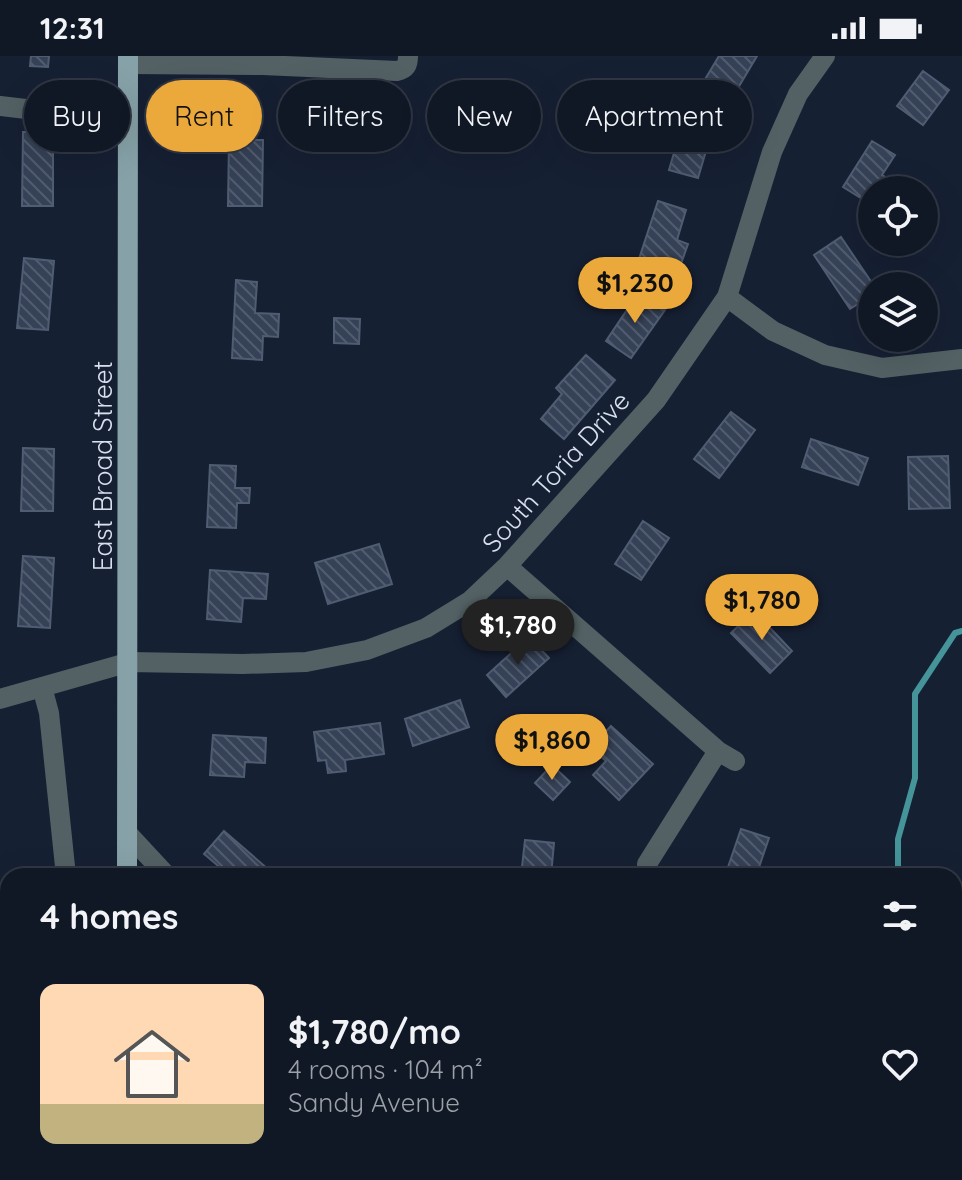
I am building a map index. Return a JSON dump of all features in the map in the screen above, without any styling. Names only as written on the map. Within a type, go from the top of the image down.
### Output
[{"type":"main road","name":"East Broad Street","points":[[127,868],[130,662],[128,152]]},
{"type":"street","points":[[128,60],[263,60],[397,71],[408,64],[408,56]]},
{"type":"street","name":"South Toria Drive","points":[[0,699],[130,662],[306,662],[367,650],[426,628],[470,601],[507,566],[656,400],[727,297],[772,152],[798,94],[825,56]]},
{"type":"street","points":[[0,106],[24,109]]},
{"type":"street","points":[[727,297],[773,331],[825,355],[882,368],[962,359]]},
{"type":"street","points":[[507,566],[727,756],[647,864]]},
{"type":"street","points":[[42,687],[49,713],[65,868]]},
{"type":"street","points":[[128,834],[160,868]]},
{"type":"building","points":[[31,56],[49,56],[48,67],[30,66]]},
{"type":"building","points":[[719,56],[757,56],[743,80],[705,80]]},
{"type":"building","points":[[923,71],[949,90],[923,125],[897,106]]},
{"type":"building","points":[[24,132],[24,152],[53,152],[53,206],[22,206]]},
{"type":"building","points":[[263,140],[262,206],[228,206],[229,152],[262,152]]},
{"type":"building","points":[[872,141],[895,155],[884,176],[858,176],[858,196],[843,187]]},
{"type":"building","points":[[674,152],[706,152],[698,178],[669,170]]},
{"type":"building","points":[[658,201],[686,210],[677,240],[688,244],[677,275],[638,262]]},
{"type":"building","points":[[841,237],[865,272],[858,272],[858,304],[850,309],[814,255]]},
{"type":"building","points":[[24,258],[54,261],[48,330],[17,328]]},
{"type":"building","points":[[236,280],[257,282],[255,313],[279,314],[278,337],[263,336],[262,360],[232,358]]},
{"type":"building","points":[[639,292],[665,310],[631,358],[606,341]]},
{"type":"building","points":[[334,318],[360,319],[359,344],[334,343]]},
{"type":"building","points":[[586,355],[615,380],[564,439],[541,419],[562,394],[556,388]]},
{"type":"building","points":[[731,412],[755,430],[719,478],[694,459]]},
{"type":"building","points":[[811,439],[868,458],[858,485],[802,467]]},
{"type":"building","points":[[23,448],[54,449],[53,511],[21,511]]},
{"type":"building","points":[[948,456],[950,508],[909,509],[908,457]]},
{"type":"building","points":[[210,465],[236,466],[235,488],[250,488],[249,503],[237,503],[236,528],[207,527]]},
{"type":"building","points":[[643,521],[669,538],[641,580],[615,564]]},
{"type":"building","points":[[379,544],[392,584],[328,604],[315,563]]},
{"type":"building","points":[[23,556],[54,558],[50,628],[18,626]]},
{"type":"building","points":[[210,570],[268,574],[266,599],[243,598],[241,622],[207,619]]},
{"type":"building","points":[[754,611],[792,651],[770,673],[731,633]]},
{"type":"building","points":[[529,637],[549,658],[506,697],[487,675]]},
{"type":"building","points":[[460,700],[469,727],[413,746],[405,719]]},
{"type":"building","points":[[380,723],[384,754],[345,760],[346,771],[328,773],[326,760],[318,761],[314,732]]},
{"type":"building","points":[[611,726],[653,764],[619,800],[593,775],[606,761],[591,748]]},
{"type":"building","points":[[213,735],[266,738],[265,763],[245,762],[244,777],[210,775]]},
{"type":"building","points":[[552,765],[570,782],[553,800],[535,783]]},
{"type":"building","points":[[741,829],[769,838],[759,868],[728,868]]},
{"type":"building","points":[[224,831],[267,868],[221,868],[204,854]]},
{"type":"building","points":[[525,840],[554,843],[552,868],[522,868]]},
{"type":"waterway","points":[[898,868],[898,839],[915,778],[915,694],[955,633],[962,631]]}]
